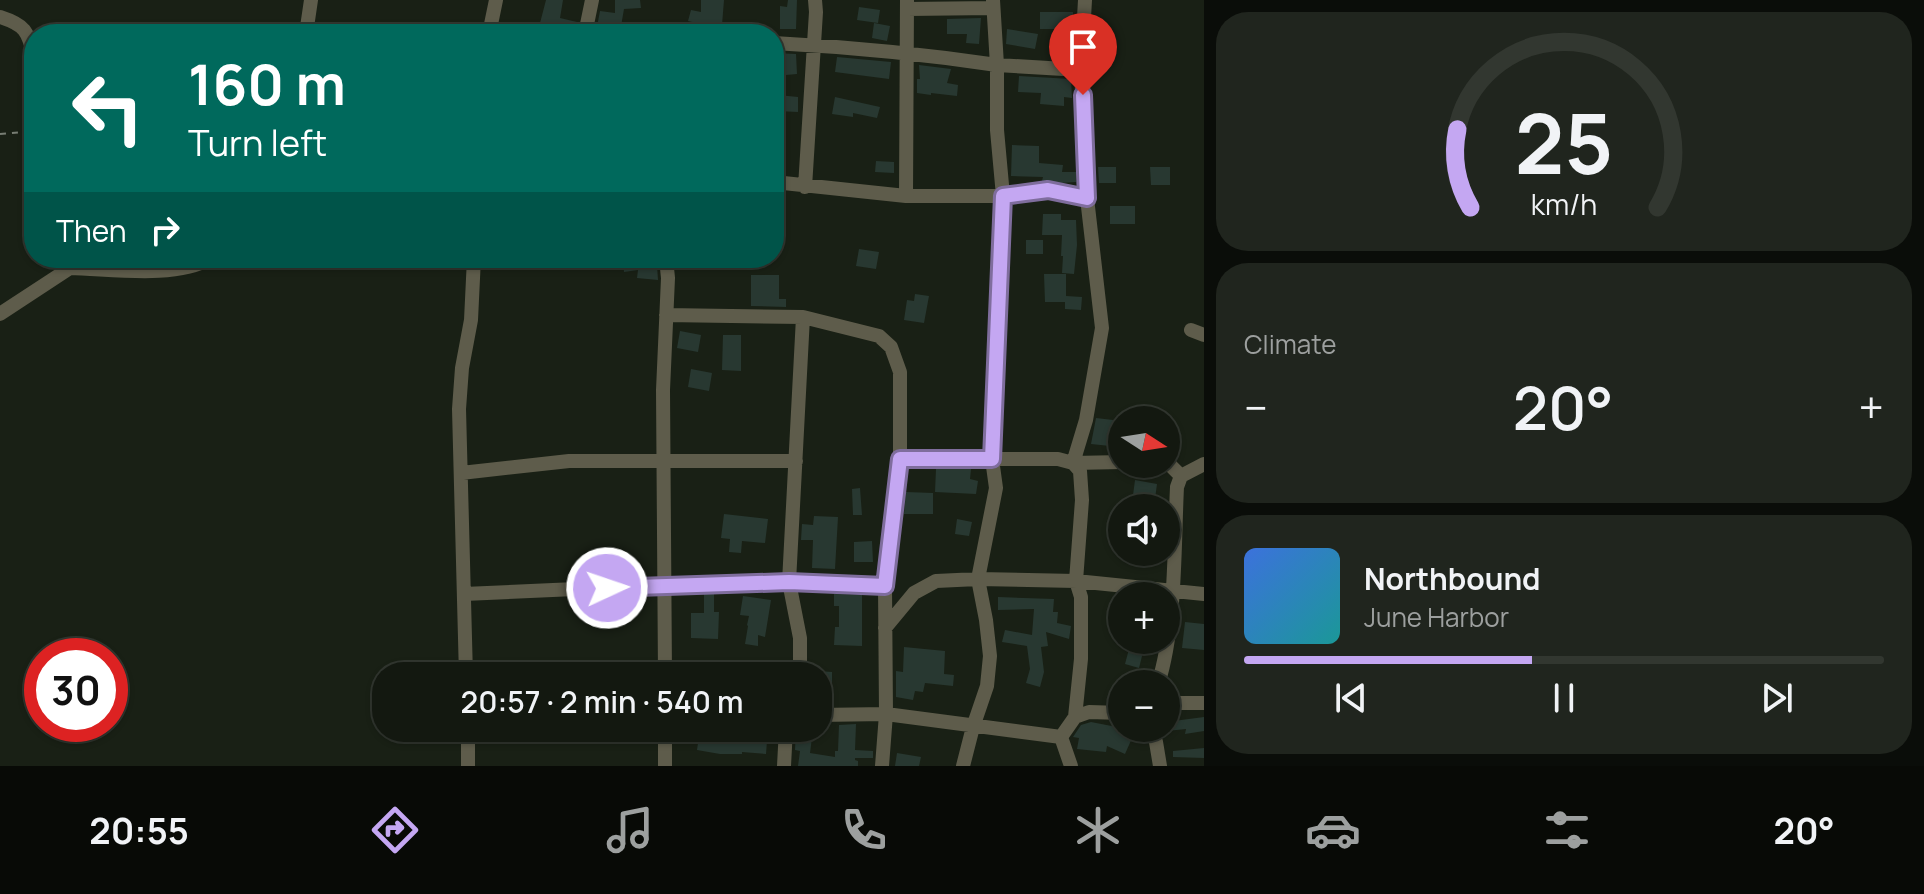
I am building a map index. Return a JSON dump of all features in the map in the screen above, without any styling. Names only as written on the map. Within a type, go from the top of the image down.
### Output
[{"type":"street","points":[[307,24],[311,0]]},
{"type":"street","points":[[491,24],[496,0]]},
{"type":"street","points":[[587,24],[592,0]]},
{"type":"street","points":[[805,187],[815,0]]},
{"type":"street","points":[[1073,463],[1086,420],[1102,328],[1087,198],[1081,70],[1085,0]]},
{"type":"street","points":[[906,196],[907,4],[993,4],[997,130],[1003,196],[992,459],[996,488],[978,579],[990,656],[987,686],[963,766]]},
{"type":"street","points":[[0,17],[24,29]]},
{"type":"street","points":[[784,44],[997,65],[1081,70]]},
{"type":"street","points":[[784,184],[906,196],[1003,196],[1048,190],[1087,198]]},
{"type":"street","points":[[1,308],[68,268]]},
{"type":"street","points":[[124,268],[153,271],[187,268]]},
{"type":"street","points":[[466,662],[459,409],[462,368],[471,320],[474,268]]},
{"type":"street","points":[[665,662],[663,390],[667,268]]},
{"type":"street","points":[[666,315],[803,317],[879,336],[891,347],[900,372],[900,459],[885,586],[886,714],[882,766]]},
{"type":"street","points":[[800,662],[800,638],[789,582],[803,317]]},
{"type":"street","points":[[900,459],[1058,459],[1073,463],[1108,462]]},
{"type":"street","points":[[461,473],[569,461],[796,461]]},
{"type":"street","points":[[1061,737],[1075,717],[1081,659],[1081,597],[1076,581],[1082,500],[1080,471],[1073,463]]},
{"type":"street","points":[[1172,582],[1177,487],[1181,476],[1204,464]]},
{"type":"street","points":[[885,628],[914,593],[936,581],[1076,581],[1108,585]]},
{"type":"street","points":[[464,594],[789,582],[885,586]]},
{"type":"street","points":[[1180,592],[1204,594]]},
{"type":"street","points":[[1180,703],[1204,703]]},
{"type":"street","points":[[1075,717],[1089,712],[1108,713]]},
{"type":"street","points":[[832,715],[886,714],[1061,737]]},
{"type":"street","points":[[1061,737],[1071,766]]},
{"type":"street","points":[[468,742],[468,766]]},
{"type":"street","points":[[665,742],[665,766]]},
{"type":"street","points":[[784,766],[785,742]]},
{"type":"street","points":[[1156,742],[1160,766]]},
{"type":"path","points":[[0,134],[24,132]]},
{"type":"building","points":[[546,0],[563,0],[560,18],[577,22],[577,24],[540,23]]},
{"type":"building","points":[[615,0],[640,0],[641,8],[624,9],[621,24],[598,24],[600,11],[615,13]]},
{"type":"building","points":[[701,0],[724,0],[722,24],[688,21],[691,10],[701,12]]},
{"type":"building","points":[[788,0],[797,0],[796,29],[784,29],[784,24],[780,24],[780,6],[787,7]]},
{"type":"building","points":[[859,7],[880,10],[878,23],[857,20]]},
{"type":"building","points":[[1040,12],[1073,12],[1073,29],[1040,29]]},
{"type":"building","points":[[981,18],[979,44],[966,43],[967,34],[947,34],[947,19]]},
{"type":"building","points":[[874,23],[890,26],[887,41],[872,38]]},
{"type":"building","points":[[1007,29],[1038,34],[1035,49],[1006,44]]},
{"type":"building","points":[[784,53],[796,54],[797,74],[786,75]]},
{"type":"building","points":[[837,57],[891,62],[889,79],[835,72]]},
{"type":"building","points":[[919,65],[951,69],[947,83],[958,85],[957,96],[917,93]]},
{"type":"building","points":[[1019,76],[1071,79],[1072,98],[1064,97],[1064,106],[1040,104],[1041,93],[1018,92]]},
{"type":"building","points":[[784,96],[798,97],[798,112],[784,111]]},
{"type":"building","points":[[835,97],[880,107],[877,118],[853,113],[853,117],[832,114]]},
{"type":"building","points":[[1012,145],[1039,146],[1039,163],[1063,165],[1062,172],[1076,172],[1076,182],[1011,176]]},
{"type":"building","points":[[876,161],[894,162],[894,173],[875,172]]},
{"type":"building","points":[[1098,167],[1116,167],[1116,183],[1099,183]]},
{"type":"building","points":[[1150,167],[1170,167],[1170,185],[1151,185]]},
{"type":"building","points":[[1110,206],[1135,206],[1135,224],[1110,224]]},
{"type":"building","points":[[1043,214],[1061,214],[1061,220],[1076,220],[1074,274],[1062,273],[1062,235],[1042,235]]},
{"type":"building","points":[[1026,240],[1043,240],[1043,254],[1026,254]]},
{"type":"building","points":[[859,249],[879,252],[876,269],[856,266]]},
{"type":"building","points":[[624,268],[657,268],[658,280],[637,278],[638,270],[624,272]]},
{"type":"building","points":[[1044,274],[1066,274],[1066,296],[1082,297],[1081,310],[1065,309],[1065,302],[1045,302]]},
{"type":"building","points":[[751,275],[779,275],[779,299],[786,299],[786,307],[751,306]]},
{"type":"building","points":[[915,294],[929,296],[924,323],[904,320],[907,300],[914,301]]},
{"type":"building","points":[[680,331],[701,335],[698,352],[677,348]]},
{"type":"building","points":[[723,335],[741,335],[741,371],[722,370]]},
{"type":"building","points":[[691,369],[712,373],[709,391],[688,387]]},
{"type":"building","points":[[1096,418],[1108,419],[1108,446],[1091,444]]},
{"type":"building","points":[[936,469],[971,469],[970,479],[978,481],[976,494],[935,492]]},
{"type":"building","points":[[1135,480],[1157,484],[1156,494],[1133,494]]},
{"type":"building","points":[[860,488],[862,515],[853,515],[852,489]]},
{"type":"building","points":[[906,492],[933,493],[933,514],[904,514]]},
{"type":"building","points":[[724,514],[768,519],[765,543],[742,541],[741,553],[729,552],[730,539],[721,538]]},
{"type":"building","points":[[814,516],[838,517],[835,569],[812,568],[813,540],[801,540],[802,524],[813,525]]},
{"type":"building","points":[[957,519],[972,522],[969,536],[955,534]]},
{"type":"building","points":[[872,541],[873,562],[854,562],[854,542]]},
{"type":"building","points":[[704,594],[714,594],[714,612],[719,612],[718,639],[691,638],[691,613],[704,613]]},
{"type":"building","points":[[834,594],[862,595],[862,646],[834,645],[835,627],[839,627],[839,606],[834,606]]},
{"type":"building","points":[[743,596],[771,600],[765,637],[758,635],[758,646],[745,644],[749,616],[740,615]]},
{"type":"building","points":[[998,597],[1054,599],[1053,612],[1058,612],[1057,623],[1071,626],[1069,639],[1046,632],[1048,646],[1041,647],[1044,672],[1040,687],[1026,683],[1030,669],[1027,646],[1002,642],[1005,630],[1032,635],[1034,609],[998,610]]},
{"type":"building","points":[[1185,622],[1204,624],[1204,650],[1182,648]]},
{"type":"building","points":[[904,647],[945,651],[944,674],[954,675],[953,686],[925,683],[923,692],[915,691],[913,700],[896,697],[896,671],[903,672]]},
{"type":"building","points":[[1128,654],[1142,654],[1139,668],[1125,664]]},
{"type":"building","points":[[1204,717],[1204,731],[1185,734],[1186,729],[1180,730],[1180,720]]},
{"type":"building","points":[[1091,722],[1108,725],[1108,742],[1130,742],[1125,754],[1107,746],[1106,752],[1077,749],[1079,738],[1073,737],[1081,725]]},
{"type":"building","points":[[856,724],[855,750],[873,751],[873,758],[855,758],[858,766],[798,766],[800,751],[795,750],[795,742],[811,742],[810,753],[835,757],[839,725]]},
{"type":"building","points":[[698,742],[767,742],[766,754],[720,754],[697,750]]},
{"type":"building","points":[[1204,748],[1204,758],[1173,757],[1173,751]]},
{"type":"building","points":[[897,753],[921,757],[919,766],[895,766]]},
{"type":"route","points":[[607,588],[789,582],[885,586],[900,459],[992,459],[1003,196],[1048,190],[1087,198],[1083,95]]}]
